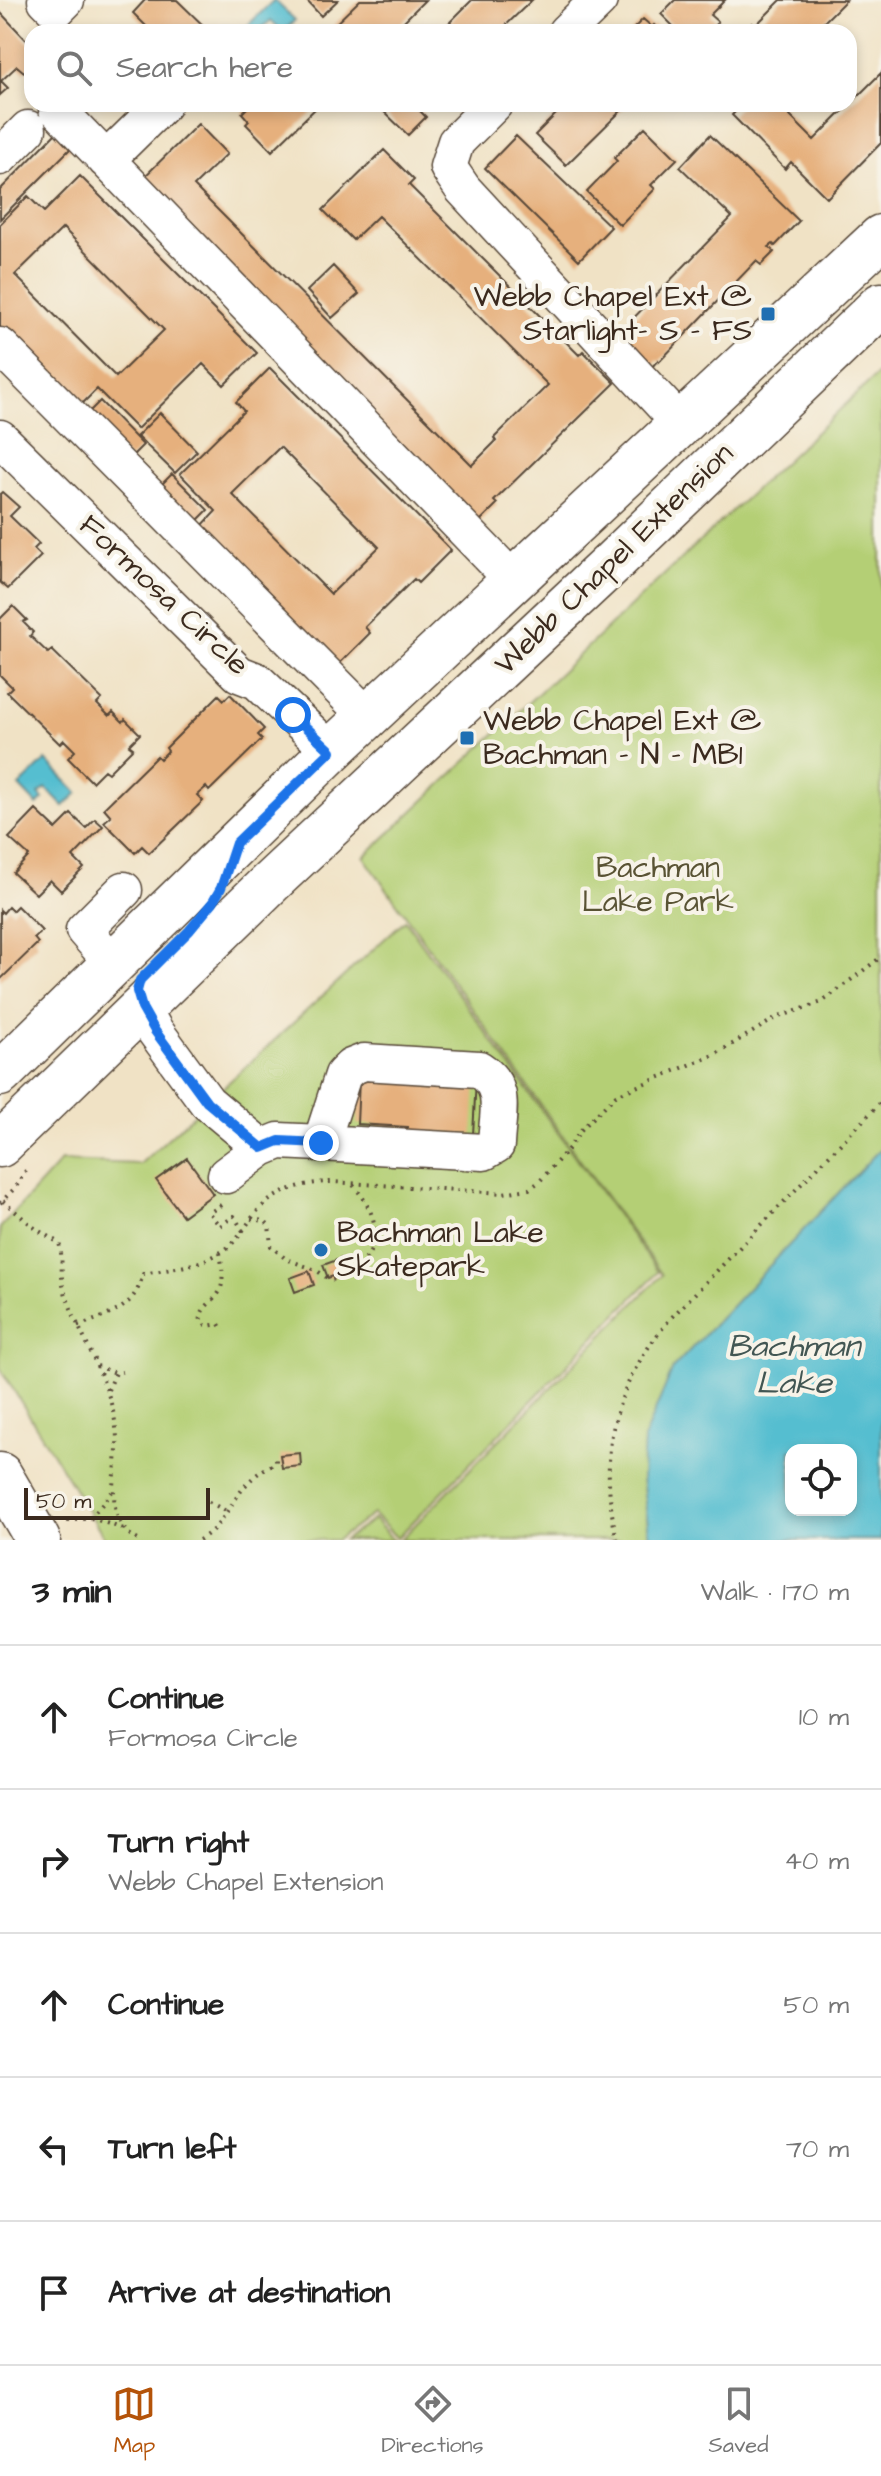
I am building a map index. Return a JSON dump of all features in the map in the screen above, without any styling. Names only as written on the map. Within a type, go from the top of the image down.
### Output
[{"type":"main road","name":"Webb Chapel Extension","points":[[0,1074],[367,716],[881,237]]},
{"type":"main road","name":"Webb Chapel Extension","points":[[16,1151],[142,1008],[881,305]]},
{"type":"main road","points":[[681,424],[716,463]]},
{"type":"main road","points":[[331,751],[369,791]]},
{"type":"main road","points":[[142,1008],[137,991],[140,980],[213,902],[236,843]]},
{"type":"main road","points":[[0,1475],[49,1531]]},
{"type":"main road","points":[[0,1532],[5,1540]]},
{"type":"lane","points":[[46,0],[56,10],[66,0]]},
{"type":"lane","points":[[574,24],[599,0]]},
{"type":"lane","points":[[60,112],[513,580]]},
{"type":"lane","points":[[106,160],[155,112]]},
{"type":"lane","points":[[486,112],[456,142],[448,167],[463,189],[681,424]]},
{"type":"lane","points":[[0,157],[28,129]]},
{"type":"lane","points":[[0,346],[367,716]]},
{"type":"lane","name":"Formosa Circle","points":[[0,438],[239,674],[257,681],[331,751]]},
{"type":"lane","points":[[113,963],[84,930],[124,890]]},
{"type":"lane","points":[[142,1008],[207,1102],[262,1148]]},
{"type":"lane","points":[[226,1175],[262,1148],[279,1141],[484,1152],[496,1145],[499,1090],[492,1078],[479,1069],[364,1062],[351,1067],[343,1075],[321,1143]]},
{"type":"path","points":[[617,1540],[609,1500],[607,1468],[610,1442],[625,1388],[643,1354],[671,1318],[881,1102]]},
{"type":"path","points":[[16,1151],[27,1170],[1,1202],[59,1243],[62,1281],[107,1393],[117,1433],[113,1491],[115,1508],[124,1530]]},
{"type":"path","points":[[251,1219],[265,1221],[269,1225],[271,1246],[286,1259],[316,1270],[330,1280],[347,1276],[366,1259],[376,1240],[375,1220],[352,1184]]},
{"type":"path","points":[[209,1213],[220,1226],[234,1216],[243,1231]]},
{"type":"path","points":[[220,1253],[220,1291],[200,1316],[201,1322],[207,1326],[219,1324],[223,1331]]},
{"type":"path","points":[[78,1326],[128,1304],[140,1287],[143,1274]]},
{"type":"path","points":[[97,1366],[119,1372],[107,1393]]},
{"type":"path","points":[[199,1540],[207,1536],[228,1512],[252,1478],[276,1463],[276,1455]]},
{"type":"path","points":[[49,1531],[91,1518],[113,1491]]},
{"type":"path","points":[[209,1502],[228,1512]]},
{"type":"path","points":[[91,1518],[124,1530],[138,1540]]},
{"type":"green space","name":"Bachman Lake Park","points":[[881,371],[881,1148],[673,1368],[642,1477],[652,1540],[400,1540],[662,1275],[364,857]]},
{"type":"green space","name":"Bachman Lake Skatepark","points":[[405,920],[658,1272],[397,1538],[373,1514],[337,1540],[106,1540],[0,1368],[0,1228],[61,1161],[140,1164]]},
{"type":"green space","points":[[374,1519],[393,1540],[344,1540]]},
{"type":"water","points":[[274,0],[295,20],[291,24],[275,24],[271,20],[266,24],[249,24]]},
{"type":"water","points":[[46,760],[78,793],[64,806],[46,788],[39,794],[43,799],[37,805],[19,786]]},
{"type":"water","name":"Bachman Lake","points":[[881,1148],[881,1540],[652,1540],[642,1477],[644,1437],[673,1368]]},
{"type":"building","points":[[145,0],[177,0],[202,24],[144,24],[133,13]]},
{"type":"building","points":[[306,0],[338,0],[321,16]]},
{"type":"building","points":[[360,0],[425,0],[401,24],[335,24]]},
{"type":"building","points":[[472,0],[532,0],[507,24],[448,24]]},
{"type":"building","points":[[675,0],[725,0],[710,15],[718,22],[716,24],[671,24],[661,14]]},
{"type":"building","points":[[781,0],[846,0],[822,24],[757,24]]},
{"type":"building","points":[[0,12],[24,38],[24,72],[17,66],[1,81],[8,88],[0,95]]},
{"type":"building","points":[[881,73],[881,143],[827,198],[791,162],[785,169],[732,115],[735,112],[786,112],[814,140],[842,112],[857,112],[857,97]]},
{"type":"building","points":[[312,112],[272,151],[246,124],[249,121],[242,113]]},
{"type":"building","points":[[384,112],[421,112],[426,117],[408,135]]},
{"type":"building","points":[[558,112],[620,112],[566,165],[535,135]]},
{"type":"building","points":[[198,124],[227,154],[194,186],[472,465],[496,441],[494,438],[548,385],[378,216],[353,240],[323,210],[384,150],[414,180],[409,185],[579,355],[583,351],[615,383],[494,501],[497,504],[469,532],[135,186]]},
{"type":"building","points":[[645,127],[677,159],[651,185],[655,189],[620,225],[587,192],[617,161],[614,158]]},
{"type":"building","points":[[57,132],[72,147],[0,219],[0,190]]},
{"type":"building","points":[[710,135],[799,221],[775,246],[769,247],[774,252],[761,265],[756,261],[652,367],[618,334],[732,217],[680,167]]},
{"type":"building","points":[[516,136],[611,227],[579,260],[485,168]]},
{"type":"building","points":[[80,176],[257,353],[224,385],[203,364],[137,429],[97,389],[80,406],[0,327],[0,224],[28,196],[44,212]],"holes":[[[63,228],[164,330],[116,377],[15,275]]]},
{"type":"building","points":[[333,266],[359,294],[332,318],[307,291]]},
{"type":"building","points":[[270,368],[451,550],[418,583],[414,579],[365,627],[370,633],[337,666],[200,528],[216,511],[180,474],[244,411],[236,402]],"holes":[[[280,447],[379,547],[331,594],[232,494]]]},
{"type":"building","points":[[100,401],[143,445],[129,459],[85,416]]},
{"type":"building","points":[[160,413],[197,451],[175,473],[137,436]]},
{"type":"building","points":[[172,474],[208,510],[194,524],[158,488]]},
{"type":"building","points":[[2,492],[19,507],[10,516],[39,544],[34,549],[41,556],[8,589],[0,582]]},
{"type":"building","points":[[13,606],[27,620],[23,622],[33,632],[30,636],[48,653],[52,650],[102,699],[97,704],[109,716],[113,712],[123,722],[125,719],[140,734],[129,745],[133,748],[108,773],[104,770],[92,782],[68,758],[75,751],[64,740],[60,744],[7,692],[12,687],[0,675],[0,619]]},
{"type":"building","points":[[230,694],[264,729],[258,735],[262,739],[209,791],[206,787],[197,795],[203,801],[149,853],[142,846],[135,853],[104,822],[111,816],[104,808],[157,756],[160,759],[168,751],[166,748],[219,695],[224,700]]},
{"type":"building","points":[[36,810],[56,829],[71,814],[86,828],[95,819],[103,826],[73,857],[84,868],[61,891],[50,880],[36,894],[13,873],[29,856],[9,838]]},
{"type":"building","points":[[17,906],[42,931],[34,938],[38,943],[0,980],[0,910],[3,913],[8,907],[12,911]]},
{"type":"building","points":[[476,1078],[473,1135],[357,1124],[359,1079]]},
{"type":"building","points":[[187,1158],[213,1194],[183,1216],[156,1180]]},
{"type":"building","points":[[342,1258],[347,1271],[328,1278],[323,1265]]},
{"type":"building","points":[[309,1271],[314,1285],[295,1292],[290,1278]]},
{"type":"building","points":[[300,1453],[301,1466],[282,1468],[280,1455]]},
{"type":"place","name":"Webb Chapel Ext @ Starlight- S - FS","points":[[768,314]]},
{"type":"place","name":"Webb Chapel Ext @ Bachman - N - MB1","points":[[467,738]]},
{"type":"place","name":"Bachman Lake Skatepark","points":[[321,1250]]},
{"type":"route","points":[[293,715],[331,751],[236,843],[213,902],[140,980],[137,991],[142,1008],[155,1031],[207,1102],[233,1125],[262,1148],[279,1141],[321,1143]]}]
